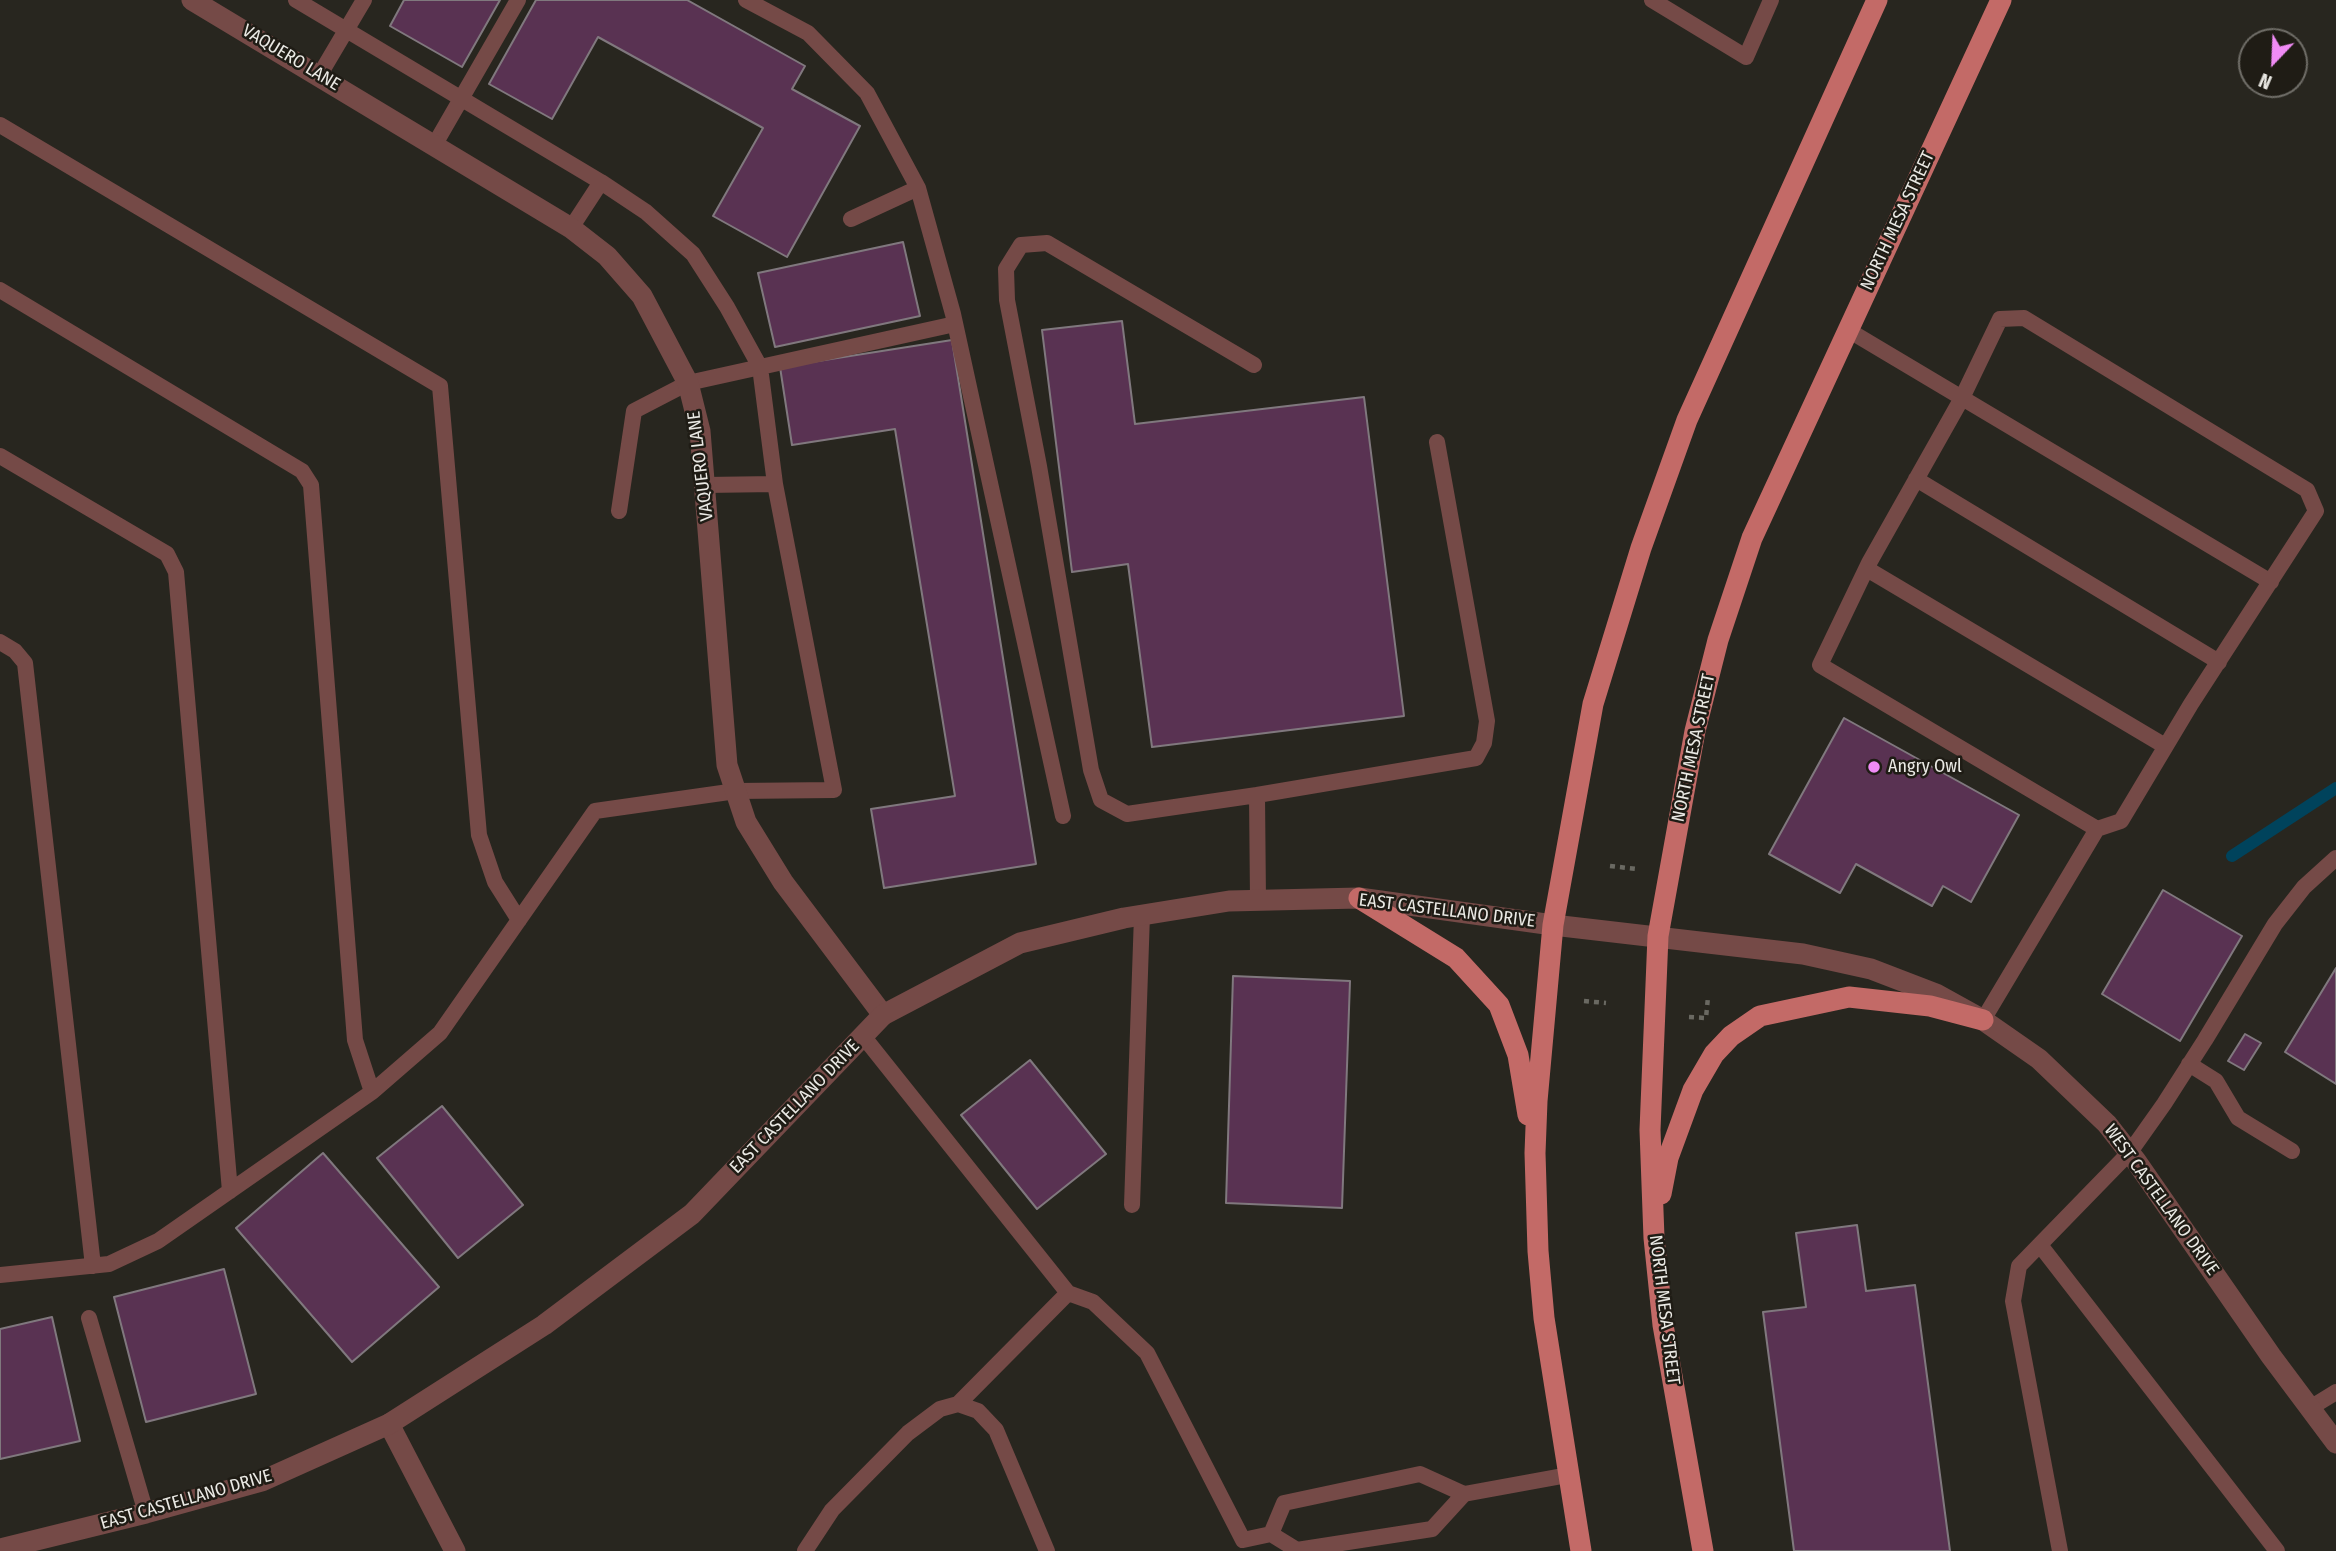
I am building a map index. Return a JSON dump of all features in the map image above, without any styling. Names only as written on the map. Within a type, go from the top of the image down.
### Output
[{"type":"main road","points":[[1581,1551],[1544,1318],[1538,1251],[1535,1153],[1553,925],[1593,704],[1641,548],[1687,420],[1877,0]]},
{"type":"main road","name":"NORTH MESA STREET","points":[[1703,1551],[1663,1325],[1654,1238],[1650,1130],[1658,936],[1695,731],[1718,640],[1752,538],[2001,0]]},
{"type":"main road","points":[[1359,898],[1456,958],[1499,1005],[1518,1055],[1535,1153]]},
{"type":"main road","points":[[1654,1238],[1668,1158],[1693,1090],[1714,1054],[1731,1036],[1760,1016],[1849,996],[1930,1006],[1983,1020]]},
{"type":"street","name":"VAQUERO LANE","points":[[192,0],[571,228],[607,256],[642,296],[688,383],[700,431],[727,765],[746,822],[783,882],[883,1015]]},
{"type":"street","name":"EAST CASTELLANO DRIVE","points":[[0,1549],[262,1481],[389,1424],[544,1325],[692,1214],[883,1015],[1020,943],[1142,915],[1229,901],[1359,898],[1553,925],[1658,936]]},
{"type":"street","name":"WEST CASTELLANO DRIVE","points":[[1658,936],[1803,954],[1871,969],[1936,994],[1983,1020],[2039,1059],[2107,1124],[2130,1152],[2271,1356],[2336,1443]]},
{"type":"street","points":[[389,1424],[455,1551]]},
{"type":"lane","points":[[0,1275],[109,1264],[158,1241],[372,1092],[440,1033],[595,811],[736,791],[834,790],[775,484],[760,367],[727,307],[693,254],[646,212],[601,182],[296,0]]},
{"type":"lane","points":[[319,76],[363,0]]},
{"type":"lane","points":[[435,144],[518,0]]},
{"type":"lane","points":[[746,0],[808,33],[867,93],[918,188],[955,324],[1063,816]]},
{"type":"lane","points":[[1652,0],[1746,57],[1771,0]]},
{"type":"lane","points":[[0,125],[440,386],[479,835],[495,882],[519,920]]},
{"type":"lane","points":[[571,228],[601,182]]},
{"type":"lane","points":[[851,219],[918,188]]},
{"type":"lane","points":[[1254,365],[1047,243],[1021,245],[1006,269],[1007,300],[1039,466],[1091,770],[1101,800],[1127,814],[1257,796],[1476,758],[1484,743],[1487,721],[1437,442]]},
{"type":"lane","points":[[0,290],[302,471],[311,485],[355,1040],[372,1092]]},
{"type":"lane","points":[[1983,1020],[2097,829],[2122,821],[2165,746],[2316,511],[2307,490],[2024,318],[2000,319],[1962,398],[1867,569],[1820,665],[2097,829]]},
{"type":"lane","points":[[620,511],[634,411],[688,383],[955,324]]},
{"type":"lane","points":[[1848,330],[2271,582]]},
{"type":"lane","points":[[0,456],[167,554],[176,572],[230,1191]]},
{"type":"lane","points":[[1916,480],[2219,662]]},
{"type":"lane","points":[[705,485],[775,484]]},
{"type":"lane","points":[[1867,569],[2165,746]]},
{"type":"lane","points":[[0,642],[15,651],[25,663],[93,1266]]},
{"type":"lane","points":[[1257,796],[1258,901]]},
{"type":"lane","points":[[2060,1551],[2013,1301],[2019,1266],[2130,1152],[2189,1064],[2274,924],[2304,887],[2333,864]]},
{"type":"lane","points":[[1132,1205],[1142,915]]},
{"type":"lane","points":[[863,1036],[1068,1293],[1093,1302],[1147,1353],[1246,1546],[1271,1534],[1284,1503],[1420,1474],[1464,1494],[1568,1475]]},
{"type":"lane","points":[[2189,1064],[2216,1081],[2238,1118],[2292,1151]]},
{"type":"lane","points":[[2040,1245],[2277,1551]]},
{"type":"lane","points":[[805,1551],[832,1510],[908,1433],[940,1409],[958,1404],[1068,1293]]},
{"type":"lane","points":[[89,1318],[146,1513]]},
{"type":"lane","points":[[2310,1408],[2336,1392]]},
{"type":"lane","points":[[958,1404],[978,1411],[996,1430],[1047,1551]]},
{"type":"lane","points":[[1271,1534],[1297,1550],[1432,1529],[1464,1494]]},
{"type":"path","points":[[1610,866],[1637,869]]},
{"type":"path","points":[[1689,1017],[1706,1018],[1708,998]]},
{"type":"path","points":[[1584,1001],[1606,1003]]},
{"type":"building","points":[[404,0],[500,0],[462,67],[390,26]]},
{"type":"building","points":[[536,0],[687,0],[805,66],[792,89],[860,126],[787,257],[713,216],[763,128],[598,37],[552,119],[489,84]]},
{"type":"building","points":[[903,242],[920,316],[775,347],[758,273]]},
{"type":"building","points":[[1122,321],[1135,424],[1364,397],[1404,716],[1152,747],[1128,564],[1072,572],[1042,330]]},
{"type":"building","points":[[952,340],[1036,864],[884,888],[871,809],[955,796],[895,429],[792,445],[780,367]]},
{"type":"building","name":"Angry Owl","points":[[1844,718],[2019,815],[1971,902],[1943,886],[1932,906],[1856,864],[1840,893],[1769,854]]},
{"type":"building","points":[[2163,890],[2242,936],[2180,1041],[2102,994]]},
{"type":"building","points":[[2336,968],[2336,1084],[2285,1052]]},
{"type":"building","points":[[1233,976],[1350,981],[1342,1208],[1226,1203]]},
{"type":"building","points":[[2245,1034],[2261,1043],[2244,1070],[2228,1061]]},
{"type":"building","points":[[1030,1060],[1106,1154],[1037,1209],[961,1115]]},
{"type":"building","points":[[442,1106],[523,1205],[458,1258],[377,1158]]},
{"type":"building","points":[[323,1153],[439,1287],[352,1362],[236,1228]]},
{"type":"building","points":[[1857,1225],[1866,1291],[1915,1285],[1950,1551],[1794,1551],[1763,1312],[1806,1307],[1796,1233]]},
{"type":"building","points":[[224,1269],[256,1394],[146,1422],[114,1297]]},
{"type":"building","points":[[52,1317],[80,1441],[0,1459],[0,1329]]},
{"type":"waterway","points":[[2232,856],[2336,788]]},
{"type":"place","name":"Angry Owl","points":[[1874,767]]}]
